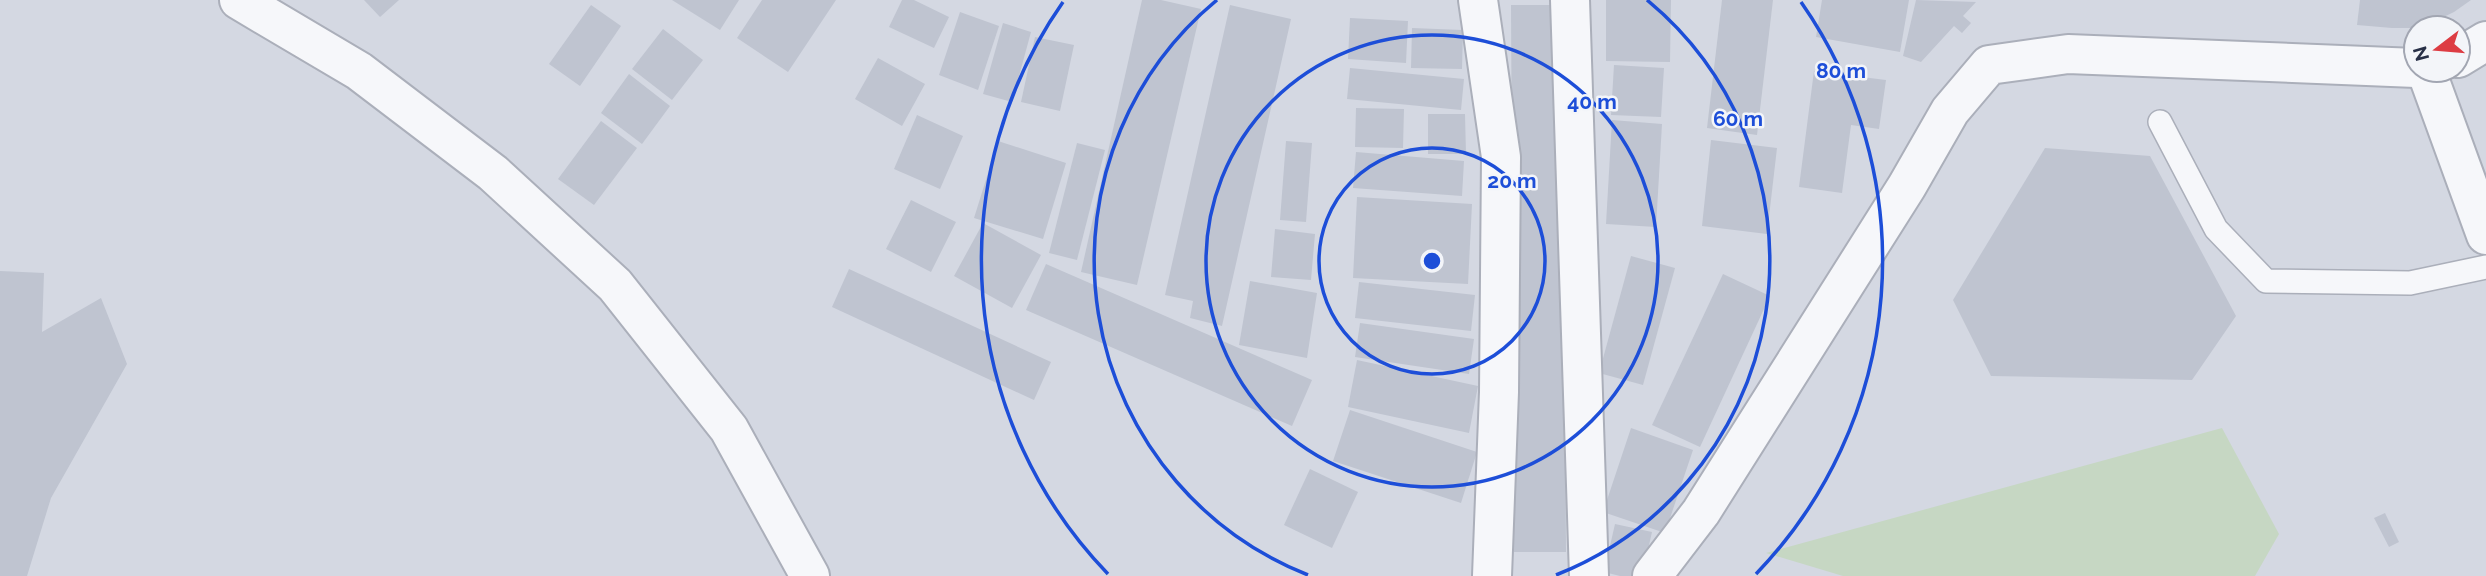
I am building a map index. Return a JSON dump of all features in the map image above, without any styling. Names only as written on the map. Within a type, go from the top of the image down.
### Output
[{"type":"street","points":[[239,0],[359,71],[493,173],[615,285],[729,429],[810,576]]},
{"type":"street","points":[[1478,0],[1501,157],[1499,392],[1492,576]]},
{"type":"street","points":[[1570,0],[1589,576]]},
{"type":"street","points":[[1652,576],[1701,512],[1908,186],[1950,111],[1989,65],[2068,54],[2402,67]]},
{"type":"street","points":[[2431,84],[2486,235]]},
{"type":"lane","points":[[2160,122],[2216,229],[2266,281],[2410,283],[2486,267]]},
{"type":"shaded area","points":[[0,0],[2486,0],[2486,576],[0,576]]},
{"type":"green space","points":[[2222,428],[2279,534],[2255,576],[1843,576],[1766,553]]},
{"type":"building","points":[[364,0],[399,0],[380,17]]},
{"type":"building","points":[[672,0],[739,0],[720,30]]},
{"type":"building","points":[[762,0],[836,0],[788,72],[737,38]]},
{"type":"building","points":[[902,0],[914,0],[949,17],[934,48],[889,27]]},
{"type":"building","points":[[1142,0],[1161,0],[1201,9],[1137,285],[1081,272]]},
{"type":"building","points":[[1606,0],[1671,0],[1670,62],[1606,61]]},
{"type":"building","points":[[1722,0],[1773,0],[1757,135],[1707,128]]},
{"type":"building","points":[[1822,0],[1909,0],[1900,52],[1816,37]]},
{"type":"building","points":[[1916,0],[1976,2],[1963,16],[1971,23],[1962,33],[1954,26],[1921,62],[1903,56]]},
{"type":"building","points":[[2360,0],[2471,0],[2450,14],[2402,14],[2402,28],[2357,25]]},
{"type":"building","points":[[591,5],[621,26],[580,86],[549,64]]},
{"type":"building","points":[[1230,5],[1291,19],[1222,326],[1190,318],[1193,301],[1165,295]]},
{"type":"building","points":[[1511,5],[1563,5],[1566,552],[1514,552]]},
{"type":"building","points":[[960,12],[999,26],[978,90],[939,75]]},
{"type":"building","points":[[1350,18],[1408,21],[1406,63],[1348,59]]},
{"type":"building","points":[[1003,23],[1031,32],[1012,102],[983,94]]},
{"type":"building","points":[[1412,28],[1463,30],[1462,69],[1411,68]]},
{"type":"building","points":[[663,29],[703,60],[672,100],[632,69]]},
{"type":"building","points":[[1035,37],[1074,45],[1060,111],[1021,102]]},
{"type":"building","points":[[878,58],[925,84],[902,126],[855,99]]},
{"type":"building","points":[[1614,65],[1664,68],[1661,117],[1611,115]]},
{"type":"building","points":[[1350,68],[1464,79],[1461,110],[1347,99]]},
{"type":"building","points":[[1814,71],[1886,80],[1879,129],[1851,125],[1842,193],[1799,187]]},
{"type":"building","points":[[629,74],[670,106],[642,144],[601,113]]},
{"type":"building","points":[[1356,108],[1404,109],[1403,148],[1355,147]]},
{"type":"building","points":[[1428,114],[1465,114],[1466,154],[1428,154]]},
{"type":"building","points":[[917,115],[963,136],[940,189],[894,169]]},
{"type":"building","points":[[1612,120],[1662,124],[1656,227],[1606,224]]},
{"type":"building","points":[[601,121],[637,148],[594,205],[558,179]]},
{"type":"building","points":[[1711,140],[1777,148],[1767,234],[1702,226]]},
{"type":"building","points":[[998,141],[1066,163],[1043,239],[974,218]]},
{"type":"building","points":[[1286,141],[1312,143],[1306,222],[1280,220]]},
{"type":"building","points":[[1077,143],[1105,150],[1077,260],[1049,253]]},
{"type":"building","points":[[2045,148],[2150,156],[2236,316],[2192,380],[1991,376],[1953,300]]},
{"type":"building","points":[[1356,152],[1464,161],[1462,196],[1353,188]]},
{"type":"building","points":[[1357,197],[1472,204],[1468,284],[1353,278]]},
{"type":"building","points":[[911,200],[956,222],[931,272],[886,249]]},
{"type":"building","points":[[983,223],[1041,255],[1012,308],[954,276]]},
{"type":"building","points":[[1275,229],[1315,234],[1311,280],[1271,277]]},
{"type":"building","points":[[1631,256],[1675,268],[1643,385],[1599,373]]},
{"type":"building","points":[[1046,264],[1312,380],[1292,426],[1026,310]]},
{"type":"building","points":[[849,269],[1051,362],[1034,400],[832,307]]},
{"type":"building","points":[[0,271],[44,273],[42,332],[101,298],[127,364],[51,498],[27,576],[0,576]]},
{"type":"building","points":[[1723,274],[1770,296],[1700,447],[1652,425]]},
{"type":"building","points":[[1250,281],[1317,293],[1307,358],[1239,345]]},
{"type":"building","points":[[1359,282],[1475,295],[1471,331],[1355,318]]},
{"type":"building","points":[[1360,323],[1474,339],[1469,374],[1355,357]]},
{"type":"building","points":[[1357,360],[1478,386],[1469,433],[1348,407]]},
{"type":"building","points":[[1350,410],[1477,452],[1461,503],[1333,461]]},
{"type":"building","points":[[1631,428],[1693,450],[1665,533],[1603,512]]},
{"type":"building","points":[[1310,469],[1358,492],[1332,548],[1284,525]]},
{"type":"building","points":[[2385,513],[2399,542],[2389,547],[2374,518]]},
{"type":"building","points":[[1615,524],[1652,532],[1642,576],[1620,576],[1604,572]]}]
